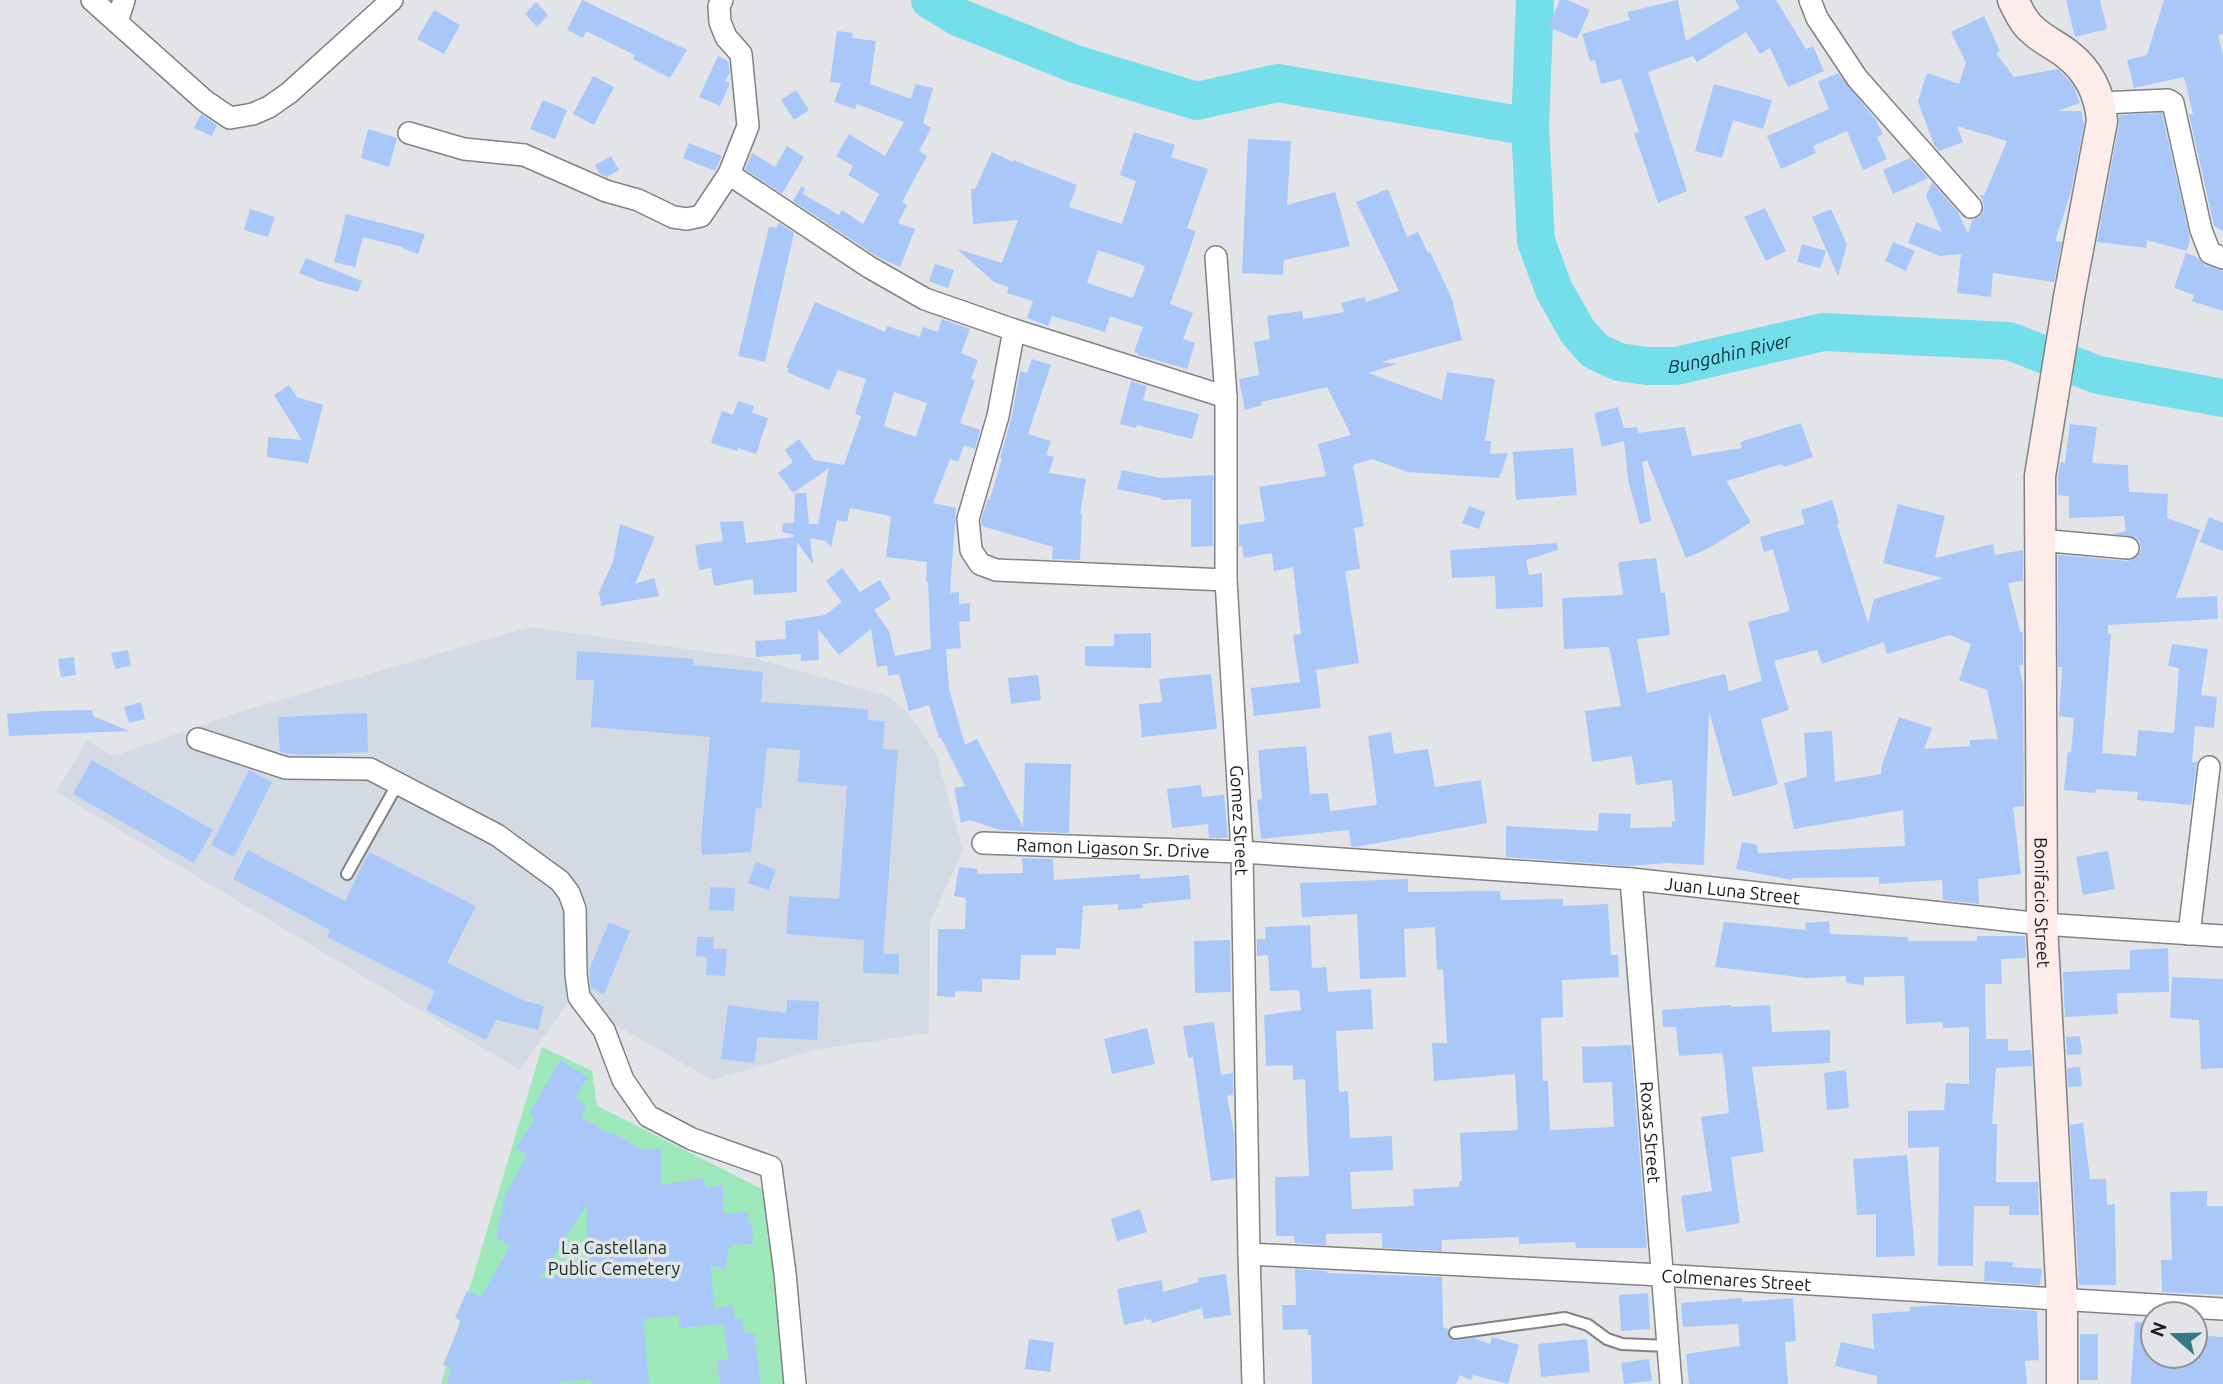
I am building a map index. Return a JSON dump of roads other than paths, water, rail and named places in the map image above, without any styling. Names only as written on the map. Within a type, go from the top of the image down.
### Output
[{"type":"street","points":[[92,0],[205,101],[230,118],[253,114],[289,93],[392,0]]},
{"type":"street","points":[[117,22],[124,0]]},
{"type":"street","points":[[409,133],[464,149],[524,155],[606,191],[638,200],[673,217],[687,219],[701,216],[729,174],[748,126],[741,54],[726,37],[720,22],[719,6],[722,0]]},
{"type":"street","points":[[1810,0],[1817,18],[1857,78],[1970,207]]},
{"type":"street","points":[[2013,0],[2034,32],[2068,54],[2087,74],[2101,103],[2168,100],[2173,103],[2201,230],[2210,253],[2223,258]]},
{"type":"street","name":"Bonifacio Street","points":[[2062,1384],[2062,1300],[2042,924],[2040,476],[2068,296],[2102,121],[2101,103]]},
{"type":"street","points":[[729,174],[869,267],[925,299],[1226,397]]},
{"type":"street","name":"Gomez Street","points":[[1216,257],[1226,397],[1226,580],[1241,852],[1253,1384]]},
{"type":"street","points":[[1014,330],[998,416],[968,519],[971,550],[980,564],[996,570],[1226,580]]},
{"type":"street","points":[[2039,540],[2128,548]]},
{"type":"street","points":[[198,739],[286,768],[370,769],[497,835],[560,881],[569,893],[575,909],[579,997],[604,1030],[623,1080],[648,1116],[692,1139],[771,1167],[785,1273],[795,1384]]},
{"type":"street","points":[[2189,934],[2209,766]]},
{"type":"street","name":"Ramon Ligason Sr. Drive","points":[[983,843],[1241,852]]},
{"type":"street","name":"Juan Luna Street","points":[[1241,852],[1631,879],[2042,924],[2223,936]]},
{"type":"street","name":"Roxas Street","points":[[1631,879],[1671,1384]]},
{"type":"street","name":"Colmenares Street","points":[[1249,1254],[1661,1275],[2223,1309]]},
{"type":"lane","points":[[346,874],[398,783]]},
{"type":"lane","points":[[1455,1333],[1565,1318],[1588,1325],[1607,1339],[1622,1344],[1668,1346]]},
{"type":"waterway","points":[[930,0],[958,17],[1075,64],[1197,101],[1278,83],[1530,127]]},
{"type":"waterway","name":"Bungahin River","points":[[1535,0],[1530,127],[1536,241],[1554,290],[1578,332],[1595,351],[1619,362],[1676,366],[1823,332],[2009,341],[2098,375],[2223,398]]},
{"type":"park label","name":"La Castellana Public Cemetery","points":[[614,1257]]}]
